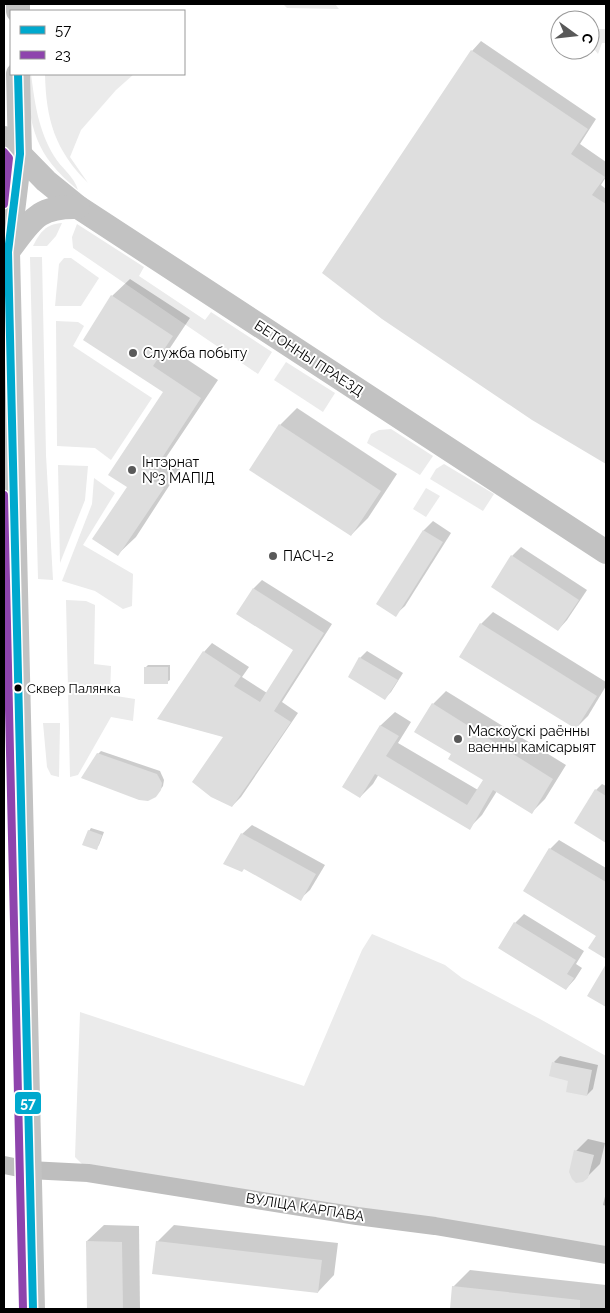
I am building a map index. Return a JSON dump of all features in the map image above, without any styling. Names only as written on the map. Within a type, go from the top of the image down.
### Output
[{"type":"main road","points":[[8,252],[12,146],[19,109],[18,75]]},
{"type":"main road","points":[[4,130],[14,122],[19,109]]},
{"type":"main road","name":"БЕТОННЫ ПРАЕЗД","points":[[12,146],[46,181],[78,207],[606,552]]},
{"type":"main road","points":[[4,200],[8,252],[33,1309]]},
{"type":"main road","points":[[8,252],[31,221],[44,211],[60,206],[78,207]]},
{"type":"street","name":"ВУЛІЦА КАРПАВА","points":[[4,1165],[29,1170],[97,1175],[357,1216],[436,1226],[606,1255]]},
{"type":"shaded area","points":[[283,4],[335,4],[339,9],[287,8]]},
{"type":"shaded area","points":[[600,29],[606,29],[606,43],[602,43],[600,48]]},
{"type":"shaded area","points":[[26,75],[31,75],[38,116],[44,136],[57,160],[74,180],[78,190],[63,177],[43,152],[37,139],[30,110]]},
{"type":"shaded area","points":[[45,75],[133,75],[116,90],[81,130],[70,157],[88,183],[68,159],[54,133],[46,91]]},
{"type":"shaded area","points":[[62,223],[56,236],[47,246],[33,246],[44,230],[52,225]]},
{"type":"shaded area","points":[[77,224],[144,267],[139,276],[205,320],[211,312],[272,352],[258,374],[73,248],[72,237]]},
{"type":"shaded area","points":[[30,257],[42,257],[46,455],[53,580],[38,579]]},
{"type":"shaded area","points":[[64,258],[71,258],[99,278],[81,306],[55,306],[59,264]]},
{"type":"shaded area","points":[[56,321],[78,322],[84,326],[73,346],[152,398],[111,460],[95,448],[57,446]]},
{"type":"shaded area","points":[[286,362],[335,393],[323,412],[274,380]]},
{"type":"shaded area","points":[[391,429],[433,456],[420,475],[367,443],[371,434],[379,430]]},
{"type":"shaded area","points":[[444,464],[494,494],[483,511],[430,479],[436,469]]},
{"type":"shaded area","points":[[58,465],[88,466],[85,500],[60,563]]},
{"type":"shaded area","points":[[94,478],[115,493],[83,545],[133,574],[132,606],[123,609],[95,591],[62,581],[92,504]]},
{"type":"shaded area","points":[[426,488],[440,496],[426,517],[413,509]]},
{"type":"shaded area","points":[[66,600],[86,601],[95,605],[94,664],[111,666],[110,695],[135,699],[133,721],[111,717],[78,775],[70,777]]},
{"type":"shaded area","points":[[43,723],[60,723],[59,777],[51,775],[47,767]]},
{"type":"shaded area","points":[[372,934],[445,965],[462,978],[606,1056],[606,1248],[84,1166],[75,1157],[80,1012],[304,1086],[362,950]]},
{"type":"building","points":[[471,50],[588,129],[571,154],[605,177],[592,195],[606,204],[606,464],[532,420],[382,319],[322,273]]},
{"type":"building","name":"Інтэрнат №3 МАПІД","points":[[111,295],[173,336],[153,366],[201,398],[149,478],[164,488],[118,556],[92,539],[127,487],[108,475],[163,392],[83,340]]},
{"type":"building","points":[[279,424],[381,491],[351,536],[249,470]]},
{"type":"building","points":[[423,530],[443,542],[396,617],[376,604]]},
{"type":"building","points":[[511,555],[579,600],[558,631],[491,587]]},
{"type":"building","points":[[253,588],[324,633],[274,711],[291,722],[232,807],[211,797],[192,782],[223,737],[157,719],[203,651],[241,676],[234,686],[260,702],[293,650],[236,614]]},
{"type":"building","points":[[480,623],[597,696],[576,729],[459,657]]},
{"type":"building","points":[[359,657],[398,680],[385,700],[348,677]]},
{"type":"building","points":[[144,667],[168,667],[168,684],[144,684]]},
{"type":"building","points":[[432,703],[553,779],[532,814],[493,790],[470,830],[375,774],[360,798],[342,787],[380,725],[399,736],[386,756],[467,805],[483,780],[448,759],[451,754],[414,732]]},
{"type":"building","points":[[97,753],[157,774],[162,783],[161,790],[156,797],[148,801],[139,800],[81,778]]},
{"type":"building","points":[[595,789],[606,796],[606,843],[574,823]]},
{"type":"building","points":[[88,830],[102,835],[97,850],[82,845]]},
{"type":"building","points":[[241,833],[316,874],[301,901],[244,869],[242,872],[223,864]]},
{"type":"building","points":[[549,848],[606,882],[606,959],[588,948],[596,936],[523,891]]},
{"type":"building","points":[[514,922],[576,960],[567,974],[574,978],[566,990],[498,948]]},
{"type":"building","points":[[606,964],[606,1007],[587,996]]},
{"type":"building","points":[[552,1062],[592,1070],[587,1096],[566,1092],[568,1081],[549,1076]]},
{"type":"building","points":[[574,1150],[594,1155],[588,1178],[583,1182],[576,1183],[569,1172]]},
{"type":"building","points":[[86,1241],[122,1242],[123,1309],[87,1309]]},
{"type":"building","points":[[156,1241],[322,1260],[318,1293],[152,1274]]},
{"type":"building","points":[[452,1286],[580,1300],[580,1309],[450,1309]]},
{"type":"transit line","name":"57","points":[[18,75],[20,154],[8,252],[33,1309]]},
{"type":"transit line","name":"23","points":[[4,152],[9,158],[4,204]]},
{"type":"transit line","name":"23","points":[[4,495],[23,1309]]},
{"type":"place","name":"Служба побыту","points":[[133,353]]},
{"type":"place","name":"Інтэрнат №3 МАПІД","points":[[132,470]]},
{"type":"place","name":"ПАСЧ-2","points":[[273,556]]},
{"type":"place","name":"Сквер Палянка","points":[[18,688]]},
{"type":"place","name":"Маскоўскі раённы ваенны камісарыят","points":[[458,739]]}]
